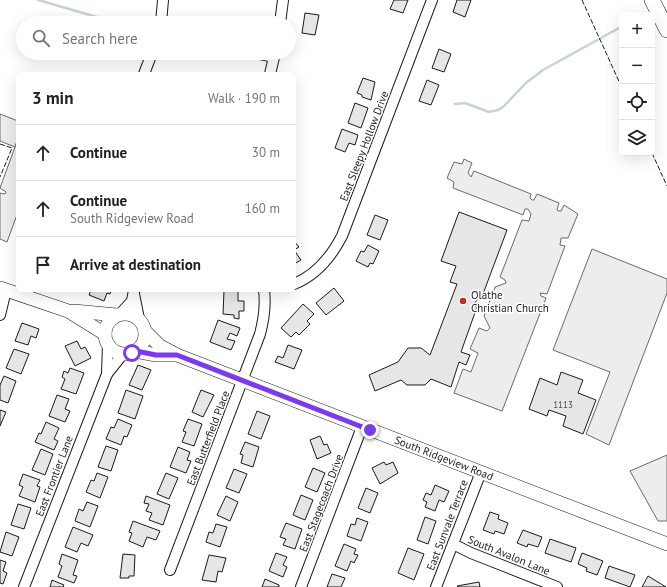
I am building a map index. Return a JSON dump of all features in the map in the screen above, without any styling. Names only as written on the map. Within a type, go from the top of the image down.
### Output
[{"type":"highway","points":[[652,0],[667,30]]},
{"type":"main road","points":[[3,289],[68,310],[133,315],[139,319],[145,331],[160,346],[177,355]]},
{"type":"main road","points":[[68,310],[106,339],[114,350],[156,355],[177,355]]},
{"type":"main road","points":[[106,339],[109,322],[119,315]]},
{"type":"main road","points":[[129,352],[142,344],[145,331]]},
{"type":"main road","name":"South Ridgeview Road","points":[[177,355],[667,544]]},
{"type":"street","points":[[162,16],[163,0]]},
{"type":"street","points":[[281,16],[283,0]]},
{"type":"street","name":"East Sleepy Hollow Drive","points":[[296,283],[324,264],[342,236],[432,0]]},
{"type":"street","points":[[145,72],[149,60]]},
{"type":"street","points":[[271,72],[274,60]]},
{"type":"street","points":[[0,315],[3,289]]},
{"type":"street","points":[[119,315],[128,307],[134,292]]},
{"type":"street","points":[[134,292],[139,319]]},
{"type":"street","name":"East Butterfield Place","points":[[170,570],[243,380],[265,314],[266,292]]},
{"type":"street","points":[[106,339],[107,374]]},
{"type":"street","points":[[107,374],[129,352]]},
{"type":"street","name":"East Frontier Lane","points":[[24,587],[107,374]]},
{"type":"street","name":"East Stagecoach Drive","points":[[302,587],[362,427]]},
{"type":"street","name":"East Sunvale Terrace","points":[[436,587],[481,472]]},
{"type":"street","name":"South Avalon Lane","points":[[453,544],[471,554],[558,587]]},
{"type":"shaded area","points":[[0,114],[16,120],[16,217],[7,242],[0,239],[0,193],[5,194],[6,192],[0,188],[15,147],[0,141]]},
{"type":"shaded area","points":[[464,159],[472,163],[468,173],[471,177],[474,171],[531,194],[530,198],[532,200],[534,200],[537,194],[559,203],[557,210],[559,211],[561,211],[564,205],[578,214],[568,238],[561,238],[560,245],[565,246],[547,294],[540,293],[541,296],[546,298],[502,411],[454,393],[463,369],[471,372],[478,353],[470,349],[479,328],[487,331],[490,328],[484,316],[495,287],[506,283],[505,280],[500,277],[522,220],[529,221],[531,214],[528,209],[525,209],[523,215],[453,188],[454,182],[447,178],[454,162],[462,164]]},
{"type":"shaded area","points":[[592,249],[667,279],[667,293],[609,445],[586,434],[610,372],[553,350]]},
{"type":"shaded area","points":[[667,455],[667,521],[658,521],[630,471]]},
{"type":"building","points":[[394,0],[408,0],[403,13],[390,9]]},
{"type":"building","points":[[457,0],[471,0],[465,17],[453,12]]},
{"type":"building","points":[[305,13],[319,15],[315,35],[302,33]]},
{"type":"building","points":[[439,49],[451,54],[444,72],[432,68]]},
{"type":"building","points":[[363,78],[375,82],[371,100],[362,97],[362,95],[357,93]]},
{"type":"building","points":[[427,80],[439,85],[431,105],[419,101]]},
{"type":"building","points":[[355,103],[368,108],[361,128],[348,123]]},
{"type":"building","points":[[342,129],[358,135],[355,145],[349,143],[345,152],[335,148]]},
{"type":"building","name":"Olathe Christian Church","points":[[459,212],[507,230],[483,294],[478,293],[477,300],[473,305],[477,307],[461,352],[470,355],[466,365],[459,362],[451,387],[431,379],[425,385],[407,385],[401,380],[375,391],[369,375],[398,362],[408,348],[421,348],[430,355],[457,284],[450,282],[456,266],[441,261]]},
{"type":"building","points":[[375,215],[388,220],[380,240],[367,235]]},
{"type":"building","points":[[368,245],[379,251],[373,264],[370,263],[368,267],[356,261],[361,251],[364,252]]},
{"type":"building","points":[[296,253],[301,260],[296,263]]},
{"type":"building","points":[[334,288],[344,301],[326,315],[316,303]]},
{"type":"building","points":[[90,292],[110,292],[110,294],[107,293],[104,301],[89,295]]},
{"type":"building","points":[[224,292],[238,292],[238,301],[244,301],[244,311],[239,311],[239,319],[234,318],[234,315],[223,314]]},
{"type":"building","points":[[303,304],[314,314],[307,321],[310,324],[299,335],[296,332],[291,337],[281,328]]},
{"type":"building","points":[[218,320],[240,328],[237,336],[230,333],[227,339],[235,341],[231,350],[210,342]]},
{"type":"building","points":[[22,323],[39,329],[36,338],[31,336],[28,345],[15,341]]},
{"type":"building","points":[[77,341],[81,349],[85,347],[91,358],[75,366],[65,346]]},
{"type":"building","points":[[288,345],[302,350],[294,369],[275,362],[278,356],[283,358]]},
{"type":"building","points":[[14,349],[29,354],[21,374],[6,368]]},
{"type":"building","points":[[138,365],[151,370],[142,390],[129,385]]},
{"type":"building","points":[[70,368],[84,373],[76,394],[61,389],[65,379],[62,377],[64,371],[68,373]]},
{"type":"building","points":[[561,372],[583,380],[578,393],[596,400],[583,434],[563,426],[566,416],[549,410],[547,416],[529,409],[540,378],[557,385]]},
{"type":"building","points":[[4,376],[16,381],[8,403],[0,400],[0,385]]},
{"type":"building","points":[[126,390],[143,396],[135,419],[118,413]]},
{"type":"building","points":[[201,390],[214,395],[203,417],[192,412]]},
{"type":"building","points":[[57,395],[69,399],[65,409],[70,411],[65,422],[49,416]]},
{"type":"building","points":[[0,410],[6,412],[0,426]]},
{"type":"building","points":[[257,411],[270,416],[261,439],[248,434]]},
{"type":"building","points":[[118,419],[132,425],[127,437],[124,436],[121,445],[106,439],[111,427],[114,428]]},
{"type":"building","points":[[188,419],[202,424],[194,446],[182,442],[186,432],[183,431]]},
{"type":"building","points":[[46,422],[59,428],[54,439],[58,441],[54,450],[35,442],[39,433],[41,434]]},
{"type":"building","points":[[320,436],[324,445],[327,444],[331,453],[317,459],[310,440]]},
{"type":"building","points":[[245,442],[259,447],[253,467],[241,463],[243,455],[240,454]]},
{"type":"building","points":[[106,446],[118,450],[111,471],[98,467]]},
{"type":"building","points":[[178,447],[190,452],[187,460],[191,461],[186,473],[170,467]]},
{"type":"building","points":[[41,449],[53,454],[45,475],[32,470]]},
{"type":"building","points":[[384,462],[386,465],[393,462],[398,473],[380,484],[372,468]]},
{"type":"building","points":[[313,468],[325,473],[317,492],[305,487]]},
{"type":"building","points":[[234,469],[247,474],[239,493],[226,488]]},
{"type":"building","points":[[97,473],[108,477],[100,498],[86,492],[91,480],[94,481]]},
{"type":"building","points":[[166,473],[178,478],[169,499],[157,494]]},
{"type":"building","points":[[23,474],[40,480],[37,486],[40,487],[35,502],[19,496],[23,487],[19,485]]},
{"type":"building","points":[[435,485],[449,491],[444,502],[439,500],[435,511],[425,507],[427,502],[423,500],[426,493],[431,495]]},
{"type":"building","points":[[366,488],[378,493],[370,513],[358,508]]},
{"type":"building","points":[[301,495],[313,500],[305,520],[293,515]]},
{"type":"building","points":[[146,496],[170,505],[163,525],[149,520],[152,513],[146,511],[149,504],[144,503]]},
{"type":"building","points":[[226,496],[238,502],[230,521],[217,515]]},
{"type":"building","points":[[87,502],[98,506],[90,527],[75,521],[79,509],[83,511]]},
{"type":"building","points":[[18,504],[31,508],[24,529],[11,525]]},
{"type":"building","points":[[490,512],[499,515],[498,519],[508,523],[504,534],[495,531],[494,534],[483,530]]},
{"type":"building","points":[[425,517],[436,521],[428,544],[417,540]]},
{"type":"building","points":[[357,518],[368,522],[361,541],[347,536],[351,524],[355,525]]},
{"type":"building","points":[[133,521],[160,531],[156,540],[147,537],[143,547],[129,541],[132,533],[129,532]]},
{"type":"building","points":[[286,523],[302,529],[295,549],[283,545],[286,539],[280,537]]},
{"type":"building","points":[[216,524],[227,527],[220,547],[206,542],[209,532],[213,533]]},
{"type":"building","points":[[73,527],[93,535],[88,546],[81,543],[77,552],[65,547]]},
{"type":"building","points":[[523,530],[542,537],[538,547],[528,544],[527,547],[517,543]]},
{"type":"building","points":[[6,532],[19,537],[12,556],[0,552]]},
{"type":"building","points":[[550,539],[576,548],[571,562],[545,553]]},
{"type":"building","points":[[344,544],[356,549],[354,554],[358,555],[354,563],[351,561],[347,571],[335,566]]},
{"type":"building","points":[[408,548],[424,554],[414,580],[398,573]]},
{"type":"building","points":[[276,553],[287,557],[283,565],[287,567],[283,577],[269,571]]},
{"type":"building","points":[[582,553],[603,561],[597,575],[586,571],[587,568],[578,564]]},
{"type":"building","points":[[62,554],[78,560],[73,575],[77,576],[74,583],[58,577],[62,566],[59,564]]},
{"type":"building","points":[[123,554],[135,555],[134,576],[129,576],[129,578],[120,578]]},
{"type":"building","points":[[209,555],[226,558],[222,572],[218,571],[216,582],[202,580]]},
{"type":"building","points":[[0,560],[6,562],[3,571],[7,573],[3,584],[0,583]]},
{"type":"building","points":[[609,566],[635,575],[630,587],[605,578]]},
{"type":"building","points":[[332,574],[345,578],[341,587],[327,587]]},
{"type":"building","points":[[648,576],[666,587],[642,587]]},
{"type":"building","points":[[265,579],[279,585],[279,587],[262,587]]},
{"type":"building","points":[[52,580],[64,585],[63,587],[50,587]]},
{"type":"building","points":[[479,582],[480,587],[457,586]]},
{"type":"waterway","points":[[38,0],[94,16]]},
{"type":"waterway","points":[[455,104],[465,103],[489,112],[498,110],[503,107],[526,83],[543,70],[619,28]]},
{"type":"fence","points":[[582,0],[620,84]]},
{"type":"fence","points":[[0,144],[12,148],[0,177]]},
{"type":"fence","points":[[653,156],[667,186]]},
{"type":"place","name":"Olathe Christian Church","points":[[463,301]]},
{"type":"route","points":[[132,353],[136,351],[156,355],[177,355],[370,430]]}]
